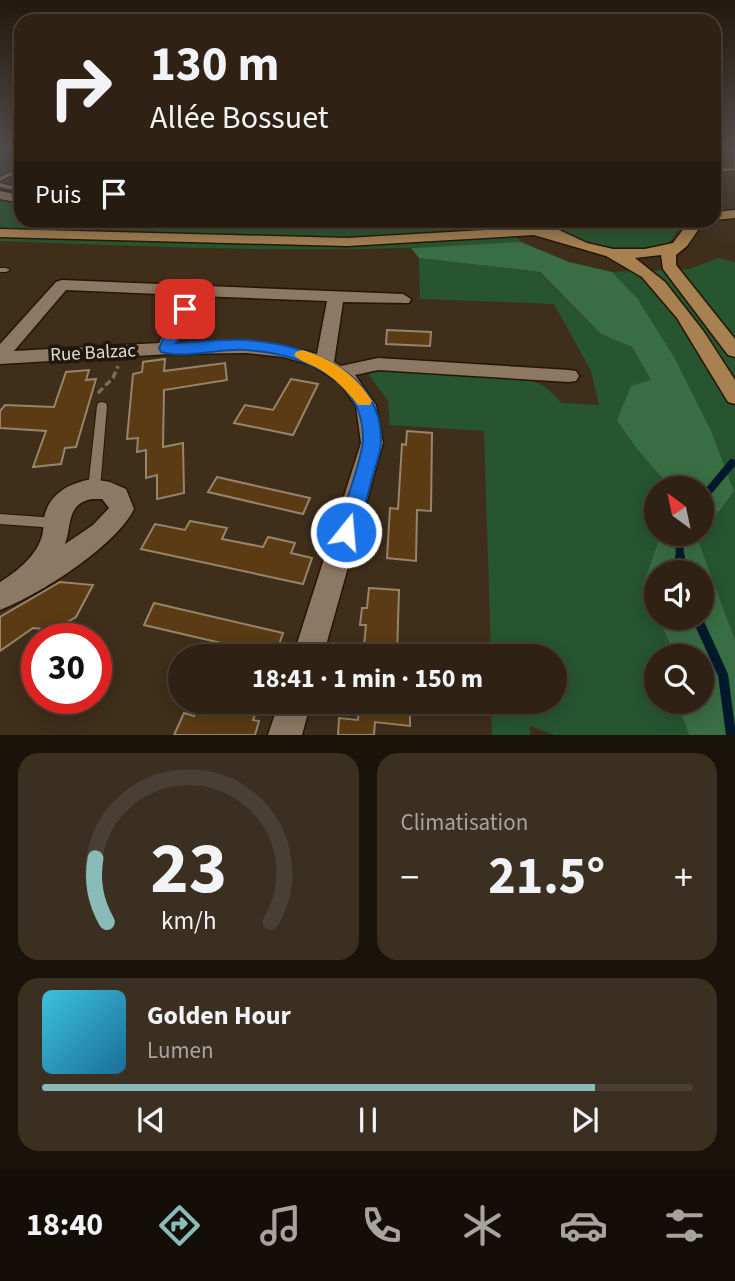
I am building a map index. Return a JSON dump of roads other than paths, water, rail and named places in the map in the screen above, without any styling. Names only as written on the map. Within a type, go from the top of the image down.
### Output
[{"type":"main road","points":[[201,228],[335,232],[446,228]]},
{"type":"main road","points":[[551,228],[563,238]]},
{"type":"main road","points":[[685,228],[685,239],[674,247],[666,259],[670,271],[735,351]]},
{"type":"main road","points":[[0,233],[347,242],[534,231],[605,251],[631,262],[656,282],[691,328],[735,397]]},
{"type":"main road","points":[[605,251],[644,254],[674,247]]},
{"type":"street","points":[[0,357],[62,285],[403,299]]},
{"type":"street","points":[[166,348],[194,290]]},
{"type":"street","points":[[335,296],[331,369],[378,364],[569,376]]},
{"type":"street","name":"Rue Balzac","points":[[0,357],[258,346],[298,354],[331,369],[349,381],[364,402],[372,429],[372,443],[312,644]]},
{"type":"street","points":[[94,489],[111,491],[121,502],[121,509],[112,526],[11,590],[48,553],[54,543],[62,506],[69,499],[94,489]]},
{"type":"street","points":[[285,735],[291,714]]},
{"type":"lane","points":[[94,489],[102,406]]},
{"type":"lane","points":[[0,519],[57,523]]},
{"type":"waterway","points":[[714,485],[732,463]]},
{"type":"waterway","points":[[679,546],[680,559]]},
{"type":"waterway","points":[[702,630],[723,675],[731,735]]}]
